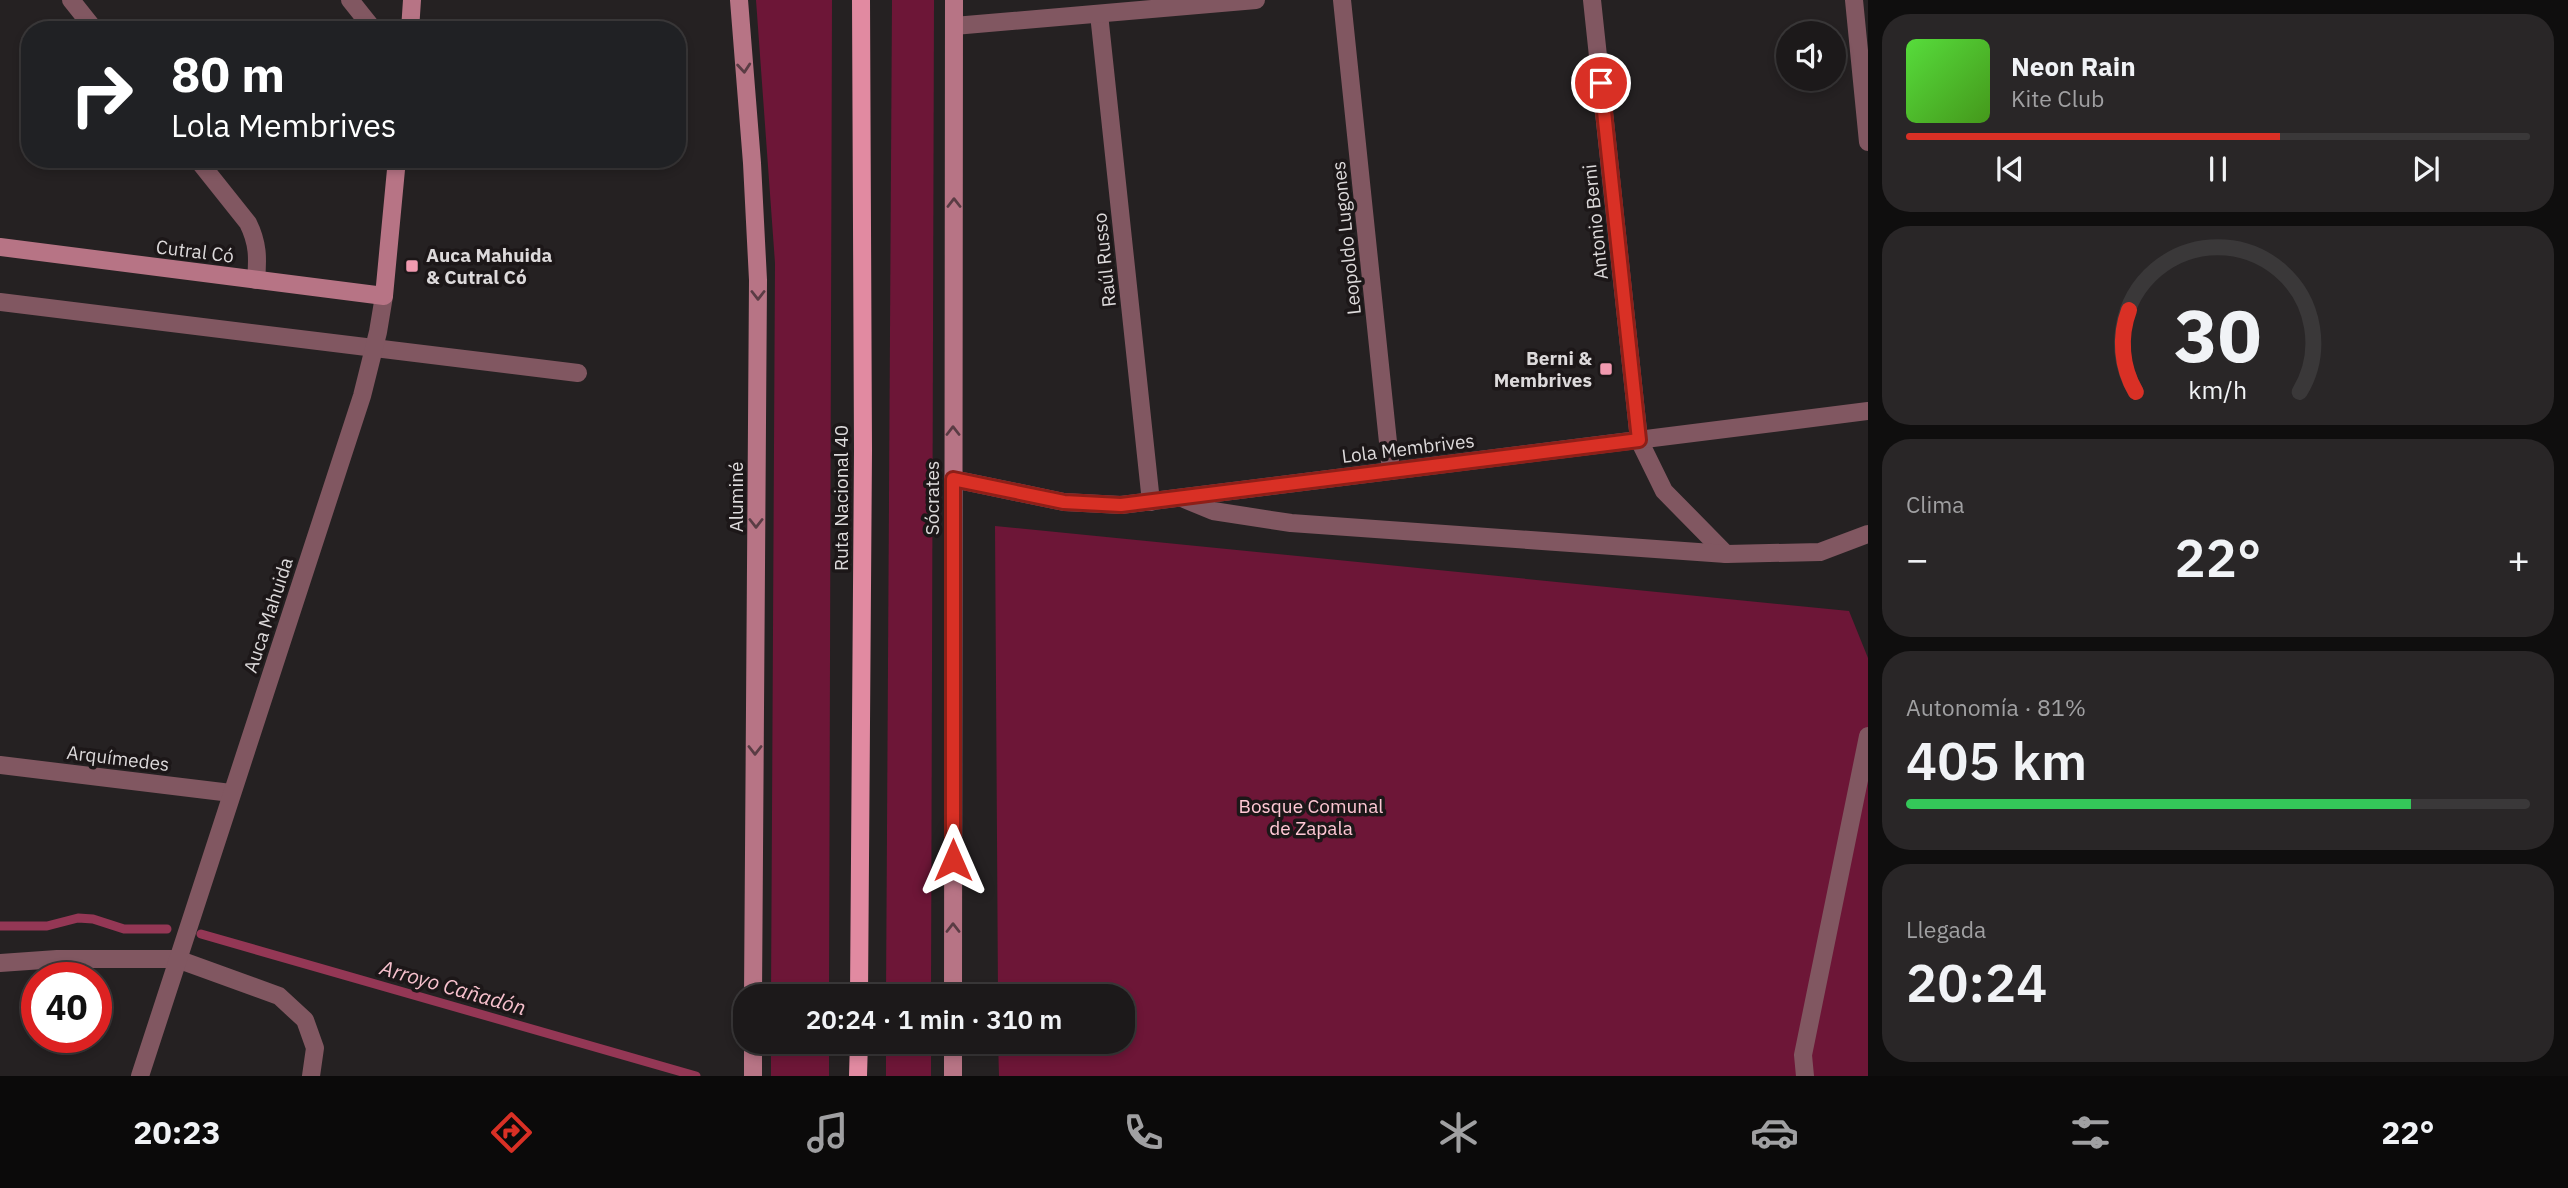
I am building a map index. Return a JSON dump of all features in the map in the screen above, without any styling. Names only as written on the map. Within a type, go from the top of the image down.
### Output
[{"type":"main road","name":"Ruta Nacional 40","points":[[859,984],[863,450],[861,0]]},
{"type":"main road","points":[[858,1076],[859,1054]]},
{"type":"street","points":[[71,0],[88,21]]},
{"type":"street","points":[[350,0],[367,21]]},
{"type":"street","points":[[411,21],[412,0]]},
{"type":"street","name":"Aluminé","points":[[739,0],[756,225],[758,292],[753,984]]},
{"type":"street","name":"Sócrates","points":[[953,984],[954,0]]},
{"type":"street","points":[[954,26],[1256,0]]},
{"type":"street","name":"Leopoldo Lugones","points":[[1342,0],[1391,471]]},
{"type":"street","name":"Antonio Berni","points":[[1592,0],[1639,440]]},
{"type":"street","points":[[1853,0],[1868,142]]},
{"type":"street","name":"Raúl Russo","points":[[1099,13],[1151,502]]},
{"type":"street","points":[[204,168],[248,223],[254,235],[257,247],[256,280]]},
{"type":"street","name":"Auca Mahuida","points":[[140,1076],[362,396],[384,296],[396,168]]},
{"type":"street","name":"Cutral Có","points":[[1,247],[384,296]]},
{"type":"street","points":[[0,302],[578,373]]},
{"type":"street","name":"Lola Membrives","points":[[953,479],[1064,502],[1121,505],[1868,411]]},
{"type":"street","points":[[1639,440],[1664,491],[1726,554]]},
{"type":"street","points":[[1181,498],[1213,511],[1292,523],[1726,554],[1820,552],[1868,534]]},
{"type":"street","points":[[1805,1076],[1803,1055],[1868,736]]},
{"type":"street","name":"Arquímedes","points":[[0,765],[232,793]]},
{"type":"street","points":[[0,963],[57,959],[177,960],[279,996],[305,1020],[315,1048],[311,1076]]},
{"type":"street","points":[[753,1054],[753,1076]]},
{"type":"street","points":[[953,1054],[953,1076]]},
{"type":"green space","points":[[756,0],[832,0],[829,984],[771,984],[775,263]]},
{"type":"green space","points":[[892,0],[934,0],[931,984],[886,984]]},
{"type":"green space","name":"Bosque Comunal de Zapala","points":[[995,526],[1849,611],[1868,658],[1868,1076],[999,1076],[998,1054],[1135,1054],[1135,984],[998,984]]},
{"type":"green space","points":[[771,1054],[829,1054],[829,1076],[771,1076]]},
{"type":"green space","points":[[886,1054],[931,1054],[931,1076],[886,1076]]},
{"type":"waterway","name":"Arroyo Cañadón","points":[[0,926],[47,926],[78,918],[93,919],[124,929],[167,929]]},
{"type":"waterway","name":"Arroyo Cañadón","points":[[201,934],[696,1076]]},
{"type":"place","name":"Auca Mahuida & Cutral Có","points":[[412,266]]},
{"type":"place","name":"Berni & Membrives","points":[[1606,369]]},
{"type":"route","points":[[953,860],[953,479],[1064,502],[1121,505],[1639,440],[1601,83]]}]
